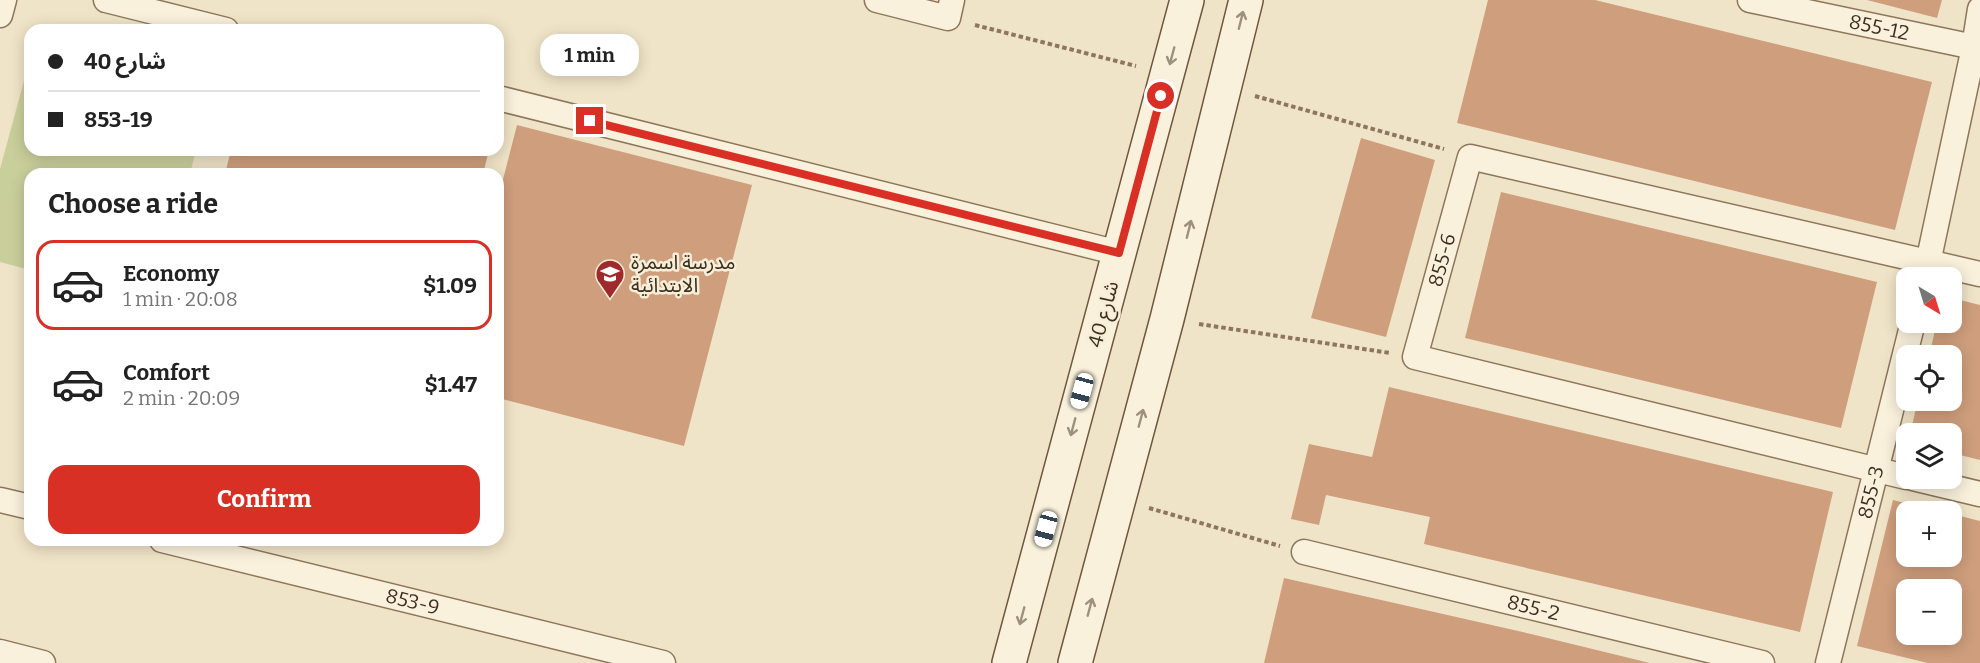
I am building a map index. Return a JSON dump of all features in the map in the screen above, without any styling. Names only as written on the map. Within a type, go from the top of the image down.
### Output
[{"type":"main road","name":"شارع 40","points":[[1009,663],[1187,0]]},
{"type":"main road","points":[[1075,663],[1167,319],[1246,0]]},
{"type":"street","points":[[106,0],[202,24]]},
{"type":"street","points":[[877,0],[950,9]]},
{"type":"street","name":"855-12","points":[[1750,0],[1974,48]]},
{"type":"street","points":[[1928,267],[1974,48],[1980,9]]},
{"type":"street","points":[[504,99],[1119,253]]},
{"type":"street","points":[[1470,157],[1915,267]]},
{"type":"street","name":"855-6","points":[[1415,357],[1470,157]]},
{"type":"street","points":[[1962,273],[1980,274]]},
{"type":"street","name":"855-3","points":[[1828,663],[1910,333]]},
{"type":"street","points":[[1415,357],[1896,475]]},
{"type":"street","points":[[1959,489],[1980,494]]},
{"type":"street","points":[[0,500],[24,506]]},
{"type":"street","name":"853-9","points":[[186,546],[663,663]]},
{"type":"street","name":"855-2","points":[[1304,552],[1762,663]]},
{"type":"street","points":[[0,652],[43,663]]},
{"type":"path","points":[[950,9],[1167,74]]},
{"type":"path","points":[[1224,87],[1470,157]]},
{"type":"path","points":[[1167,319],[1415,357]]},
{"type":"path","points":[[1120,500],[1304,552]]},
{"type":"green space","points":[[24,81],[24,156],[194,156],[192,168],[24,168],[24,268],[0,262],[0,169]]},
{"type":"building","points":[[1488,0],[1595,0],[1932,82],[1895,230],[1457,123]]},
{"type":"building","points":[[1867,0],[1942,0],[1937,18]]},
{"type":"building","name":"مدرسة اسمرة الابتدائية","points":[[517,125],[752,185],[684,446],[504,400],[504,176]]},
{"type":"building","points":[[1361,138],[1435,160],[1386,337],[1311,318]]},
{"type":"building","points":[[230,156],[488,156],[484,168],[226,168]]},
{"type":"building","points":[[1501,192],[1877,282],[1841,428],[1465,338]]},
{"type":"building","points":[[1962,300],[1980,305],[1980,460],[1962,456],[1962,423],[1913,423],[1915,411],[1962,411],[1962,345],[1932,345],[1934,333],[1962,333]]},
{"type":"building","points":[[1389,387],[1833,492],[1800,632],[1424,544],[1430,517],[1326,495],[1319,525],[1291,519],[1309,444],[1372,457]]},
{"type":"building","points":[[1893,500],[1897,501],[1896,567],[1962,567],[1962,516],[1980,521],[1980,663],[1928,663],[1857,646]]},
{"type":"building","points":[[1284,578],[1531,634],[1650,663],[1264,663]]},
{"type":"place","name":"مدرسة اسمرة الابتدائية","points":[[610,300]]},
{"type":"route","points":[[590,121],[1119,253],[1161,96]]}]
